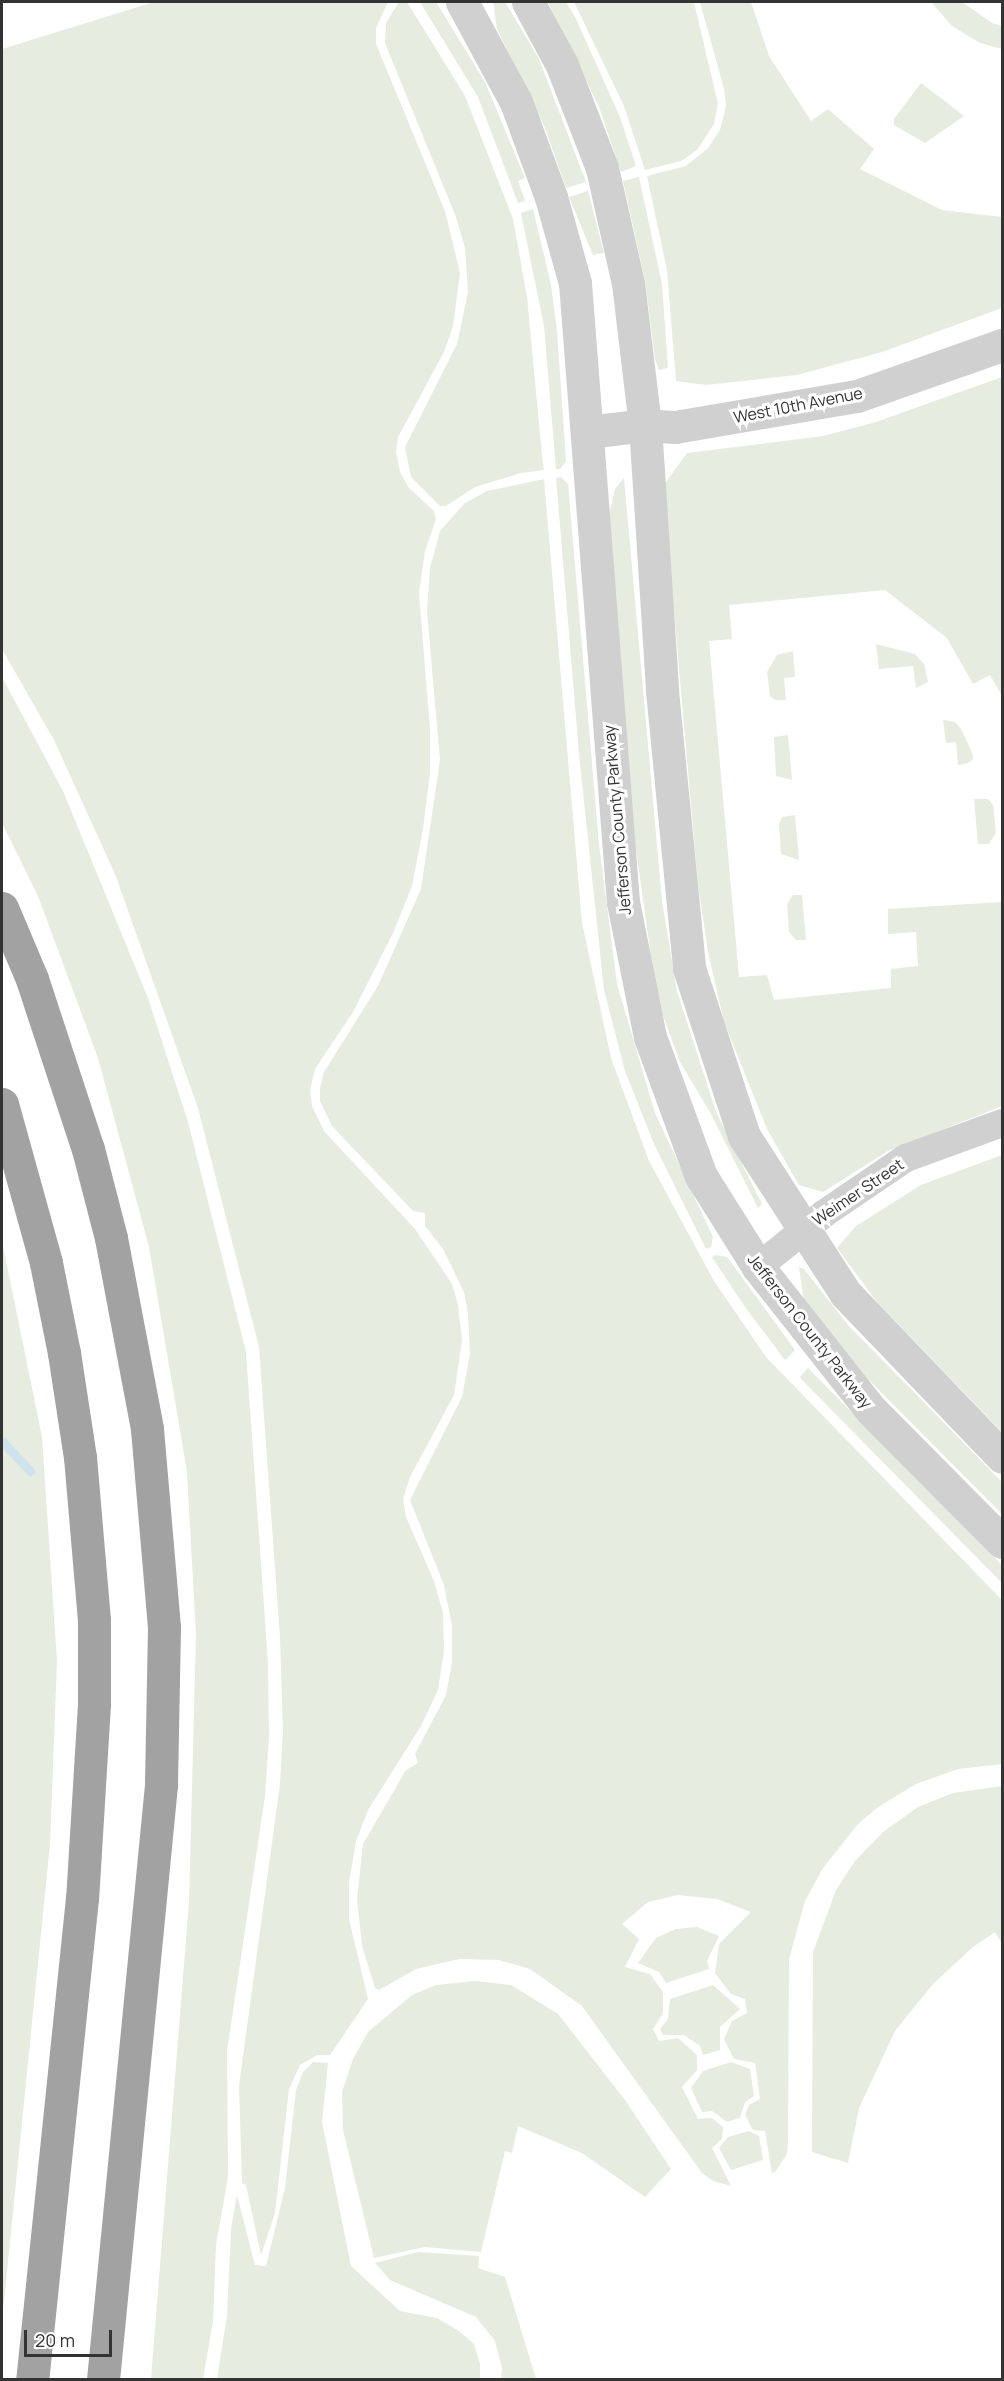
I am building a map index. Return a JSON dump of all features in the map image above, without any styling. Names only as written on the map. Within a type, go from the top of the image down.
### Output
[{"type":"highway","points":[[2,908],[39,1002],[88,1149],[111,1238],[147,1430],[164,1627],[161,1785],[103,2379]]},
{"type":"highway","points":[[2,1104],[46,1263],[64,1353],[80,1457],[94,1620],[94,1704],[82,1898],[32,2379]]},
{"type":"street","name":"Jefferson County Parkway","points":[[462,2],[516,102],[551,197],[574,283],[588,432],[622,902],[650,1037],[701,1176],[758,1268],[871,1410],[1002,1542]]},
{"type":"street","points":[[528,2],[562,65],[606,180],[628,283],[645,425],[662,691],[689,968],[744,1136],[844,1293],[1002,1457]]},
{"type":"street","name":"West 10th Avenue","points":[[588,432],[645,425],[675,427],[857,396],[1002,345]]},
{"type":"street","name":"Weimer Street","points":[[758,1268],[804,1230],[906,1158],[1002,1123]]},
{"type":"shaded area","points":[[154,2],[388,2],[376,28],[376,44],[445,211],[460,273],[453,326],[444,352],[398,437],[396,452],[400,472],[409,488],[434,511],[436,519],[425,551],[419,593],[430,730],[430,773],[423,829],[412,886],[394,931],[353,1012],[315,1069],[310,1090],[312,1106],[324,1131],[415,1229],[452,1284],[458,1305],[462,1341],[454,1395],[410,1477],[403,1499],[406,1517],[434,1581],[443,1613],[444,1651],[438,1690],[421,1726],[368,1810],[356,1841],[349,1883],[349,1919],[368,1999],[330,2055],[317,2055],[300,2065],[289,2089],[275,2213],[261,2255],[246,2185],[242,2183],[239,2086],[280,1784],[283,1731],[280,1637],[259,1347],[198,1108],[115,874],[54,740],[2,649],[2,49]]},
{"type":"shaded area","points":[[399,2],[407,2],[465,96],[513,219],[527,297],[544,470],[521,473],[475,487],[446,506],[440,506],[411,477],[405,447],[457,344],[468,292],[465,248],[456,217],[385,43],[386,23]]},
{"type":"shaded area","points":[[420,2],[436,2],[485,82],[525,178],[518,181],[525,201],[518,203],[478,97]]},
{"type":"shaded area","points":[[493,2],[505,2],[539,59],[586,182],[566,188],[545,128],[497,29]]},
{"type":"shaded area","points":[[548,2],[566,2],[576,19],[620,117],[636,166],[621,172],[599,107]]},
{"type":"shaded area","points":[[574,2],[694,2],[718,104],[714,124],[697,150],[681,161],[645,170],[624,106]]},
{"type":"shaded area","points":[[700,2],[751,2],[769,56],[811,121],[828,109],[874,149],[860,169],[942,210],[1002,217],[1002,308],[882,352],[797,375],[706,385],[676,381],[667,270],[647,176],[686,166],[708,148],[720,130],[726,106],[724,89]]},
{"type":"shaded area","points":[[931,2],[962,2],[992,23],[1002,26],[1002,49],[980,43],[952,26]]},
{"type":"shaded area","points":[[921,83],[964,116],[925,143],[894,125],[894,119]]},
{"type":"shaded area","points":[[639,177],[662,284],[668,368],[659,370],[655,359],[645,280],[623,181]]},
{"type":"shaded area","points":[[588,191],[604,253],[593,255],[569,197]]},
{"type":"shaded area","points":[[533,209],[551,285],[557,331],[566,461],[560,469],[556,469],[544,326],[521,213]]},
{"type":"shaded area","points":[[1002,377],[1002,696],[990,675],[973,684],[947,638],[885,590],[729,605],[732,639],[709,641],[739,977],[767,975],[774,1000],[891,988],[891,969],[918,966],[916,932],[888,934],[888,909],[1002,902],[1002,1106],[888,1151],[823,1192],[799,1185],[767,1129],[724,1022],[708,952],[698,884],[663,486],[687,453],[823,436],[876,422]]},
{"type":"shaded area","points":[[561,477],[568,484],[599,845],[617,984],[655,1113],[713,1237],[711,1247],[706,1249],[654,1144],[625,1071],[604,990],[579,754],[556,478]]},
{"type":"shaded area","points":[[624,478],[662,901],[677,991],[716,1112],[762,1204],[758,1208],[711,1114],[680,1062],[657,999],[634,835],[608,519],[615,489]]},
{"type":"shaded area","points":[[544,479],[582,923],[611,1058],[649,1161],[714,1281],[766,1357],[1002,1600],[1002,1764],[958,1769],[916,1784],[878,1807],[858,1824],[823,1868],[805,1901],[789,1959],[788,2139],[787,2154],[776,2171],[772,2173],[765,2131],[753,2130],[745,2115],[749,2105],[760,2099],[755,2063],[734,2059],[724,2039],[732,2021],[747,2013],[745,1999],[731,1994],[715,1973],[719,1944],[751,1912],[717,1899],[678,1895],[648,1902],[622,1924],[639,1939],[625,1967],[650,1974],[663,1992],[663,2013],[653,2029],[659,2041],[678,2038],[697,2055],[697,2070],[682,2087],[698,2119],[712,2118],[723,2127],[722,2139],[712,2148],[731,2186],[713,2181],[702,2173],[582,2006],[530,1969],[499,1960],[459,1959],[416,1969],[379,1990],[375,1988],[362,1946],[357,1899],[363,1844],[406,1770],[418,1763],[415,1754],[446,1695],[452,1662],[452,1626],[444,1585],[410,1500],[462,1397],[470,1354],[468,1314],[464,1292],[443,1249],[425,1226],[425,1213],[413,1211],[332,1126],[320,1101],[320,1088],[324,1072],[378,986],[421,889],[440,760],[427,612],[430,568],[440,531],[465,503],[487,491]]},
{"type":"shaded area","points":[[876,644],[915,654],[924,664],[928,682],[916,688],[913,666],[879,669]]},
{"type":"shaded area","points":[[793,651],[795,677],[784,678],[786,700],[775,700],[770,696],[767,672],[777,655]]},
{"type":"shaded area","points":[[2,677],[63,791],[148,998],[188,1122],[246,1352],[268,1663],[269,1738],[265,1796],[227,2051],[228,2177],[216,2245],[213,2321],[203,2379],[151,2379],[189,1902],[196,1635],[187,1472],[149,1247],[98,1058],[38,896],[2,823]]},
{"type":"shaded area","points":[[943,720],[955,722],[961,729],[972,752],[973,759],[968,763],[958,765],[956,742],[946,743]]},
{"type":"shaded area","points":[[788,735],[792,780],[776,776],[774,737]]},
{"type":"shaded area","points":[[974,799],[988,799],[993,805],[996,833],[989,844],[978,844]]},
{"type":"shaded area","points":[[795,815],[799,860],[781,854],[779,824],[782,817]]},
{"type":"shaded area","points":[[793,895],[802,895],[806,940],[796,940],[789,932],[787,904]]},
{"type":"shaded area","points":[[1002,1155],[1002,1432],[877,1302],[837,1248],[856,1226],[921,1185]]},
{"type":"shaded area","points":[[2,1241],[42,1437],[57,1661],[50,1844],[2,2321]]},
{"type":"shaded area","points":[[716,1255],[727,1257],[795,1350],[785,1360],[745,1307],[712,1257]]},
{"type":"shaded area","points":[[799,1267],[804,1269],[848,1325],[1002,1482],[1002,1514],[860,1371],[804,1303]]},
{"type":"shaded area","points":[[808,1368],[1002,1565],[1002,1583],[802,1380],[800,1377]]},
{"type":"shaded area","points":[[1002,1786],[1002,1944],[995,1932],[973,1947],[933,1984],[895,2031],[859,2108],[848,2163],[812,2152],[813,1952],[836,1890],[855,1861],[883,1832],[918,1807],[953,1793]]},
{"type":"shaded area","points":[[697,1927],[719,1936],[707,1961],[709,1969],[666,1983],[659,1972],[638,1963],[656,1938],[676,1929]]},
{"type":"shaded area","points":[[475,1981],[511,1985],[558,2014],[625,2100],[671,2169],[645,2197],[582,2153],[518,2126],[512,2153],[505,2151],[481,2252],[425,2247],[374,2258],[343,2130],[342,2092],[353,2059],[368,2032],[412,1995],[436,1985]]},
{"type":"shaded area","points":[[713,1985],[740,2009],[720,2027],[720,2050],[703,2055],[700,2046],[684,2035],[663,2035],[660,2029],[668,2019],[670,1999]]},
{"type":"shaded area","points":[[313,2062],[328,2063],[322,2122],[351,2266],[400,2311],[437,2318],[459,2331],[474,2344],[480,2364],[480,2379],[217,2379],[227,2316],[231,2229],[237,2195],[255,2265],[266,2266],[285,2188],[296,2090],[303,2072]]},
{"type":"shaded area","points":[[731,2062],[750,2069],[754,2096],[745,2102],[740,2118],[727,2122],[712,2111],[702,2112],[691,2088],[703,2071]]},
{"type":"shaded area","points":[[749,2131],[759,2136],[763,2160],[731,2170],[719,2148],[728,2137]]},
{"type":"shaded area","points":[[418,2252],[479,2256],[478,2268],[505,2277],[536,2379],[501,2379],[502,2368],[495,2341],[476,2317],[390,2280],[375,2263]]},
{"type":"waterway","points":[[2,1441],[30,1471]]}]
